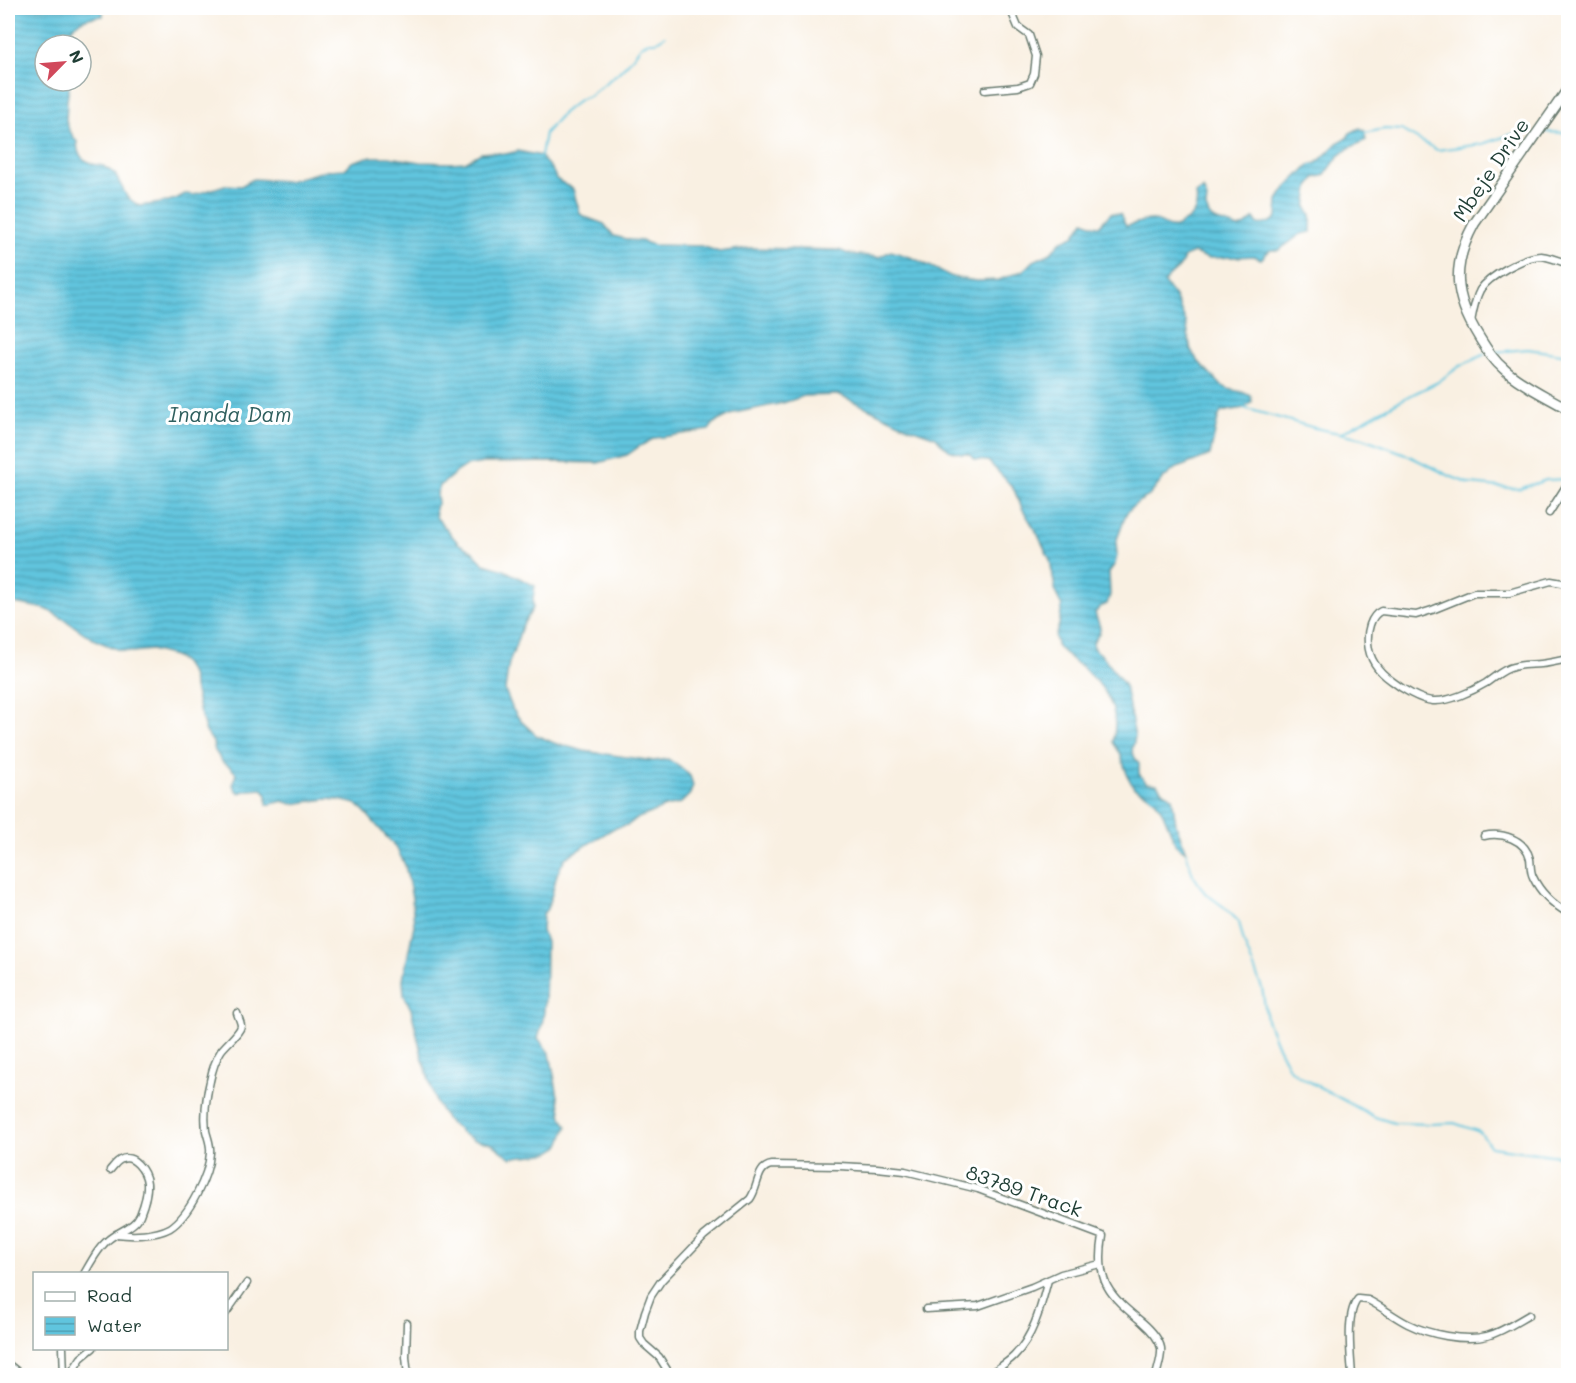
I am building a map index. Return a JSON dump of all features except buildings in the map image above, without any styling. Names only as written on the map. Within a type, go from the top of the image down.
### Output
[{"type":"street","points":[[986,90],[1018,87],[1030,83],[1034,74],[1036,56],[1029,35],[1018,27],[1010,8]]},
{"type":"street","name":"Mbeje Drive","points":[[1569,88],[1474,224],[1463,246],[1458,274],[1461,300],[1493,359],[1507,372],[1569,409]]},
{"type":"street","points":[[1471,322],[1476,300],[1482,288],[1506,269],[1541,256],[1569,264]]},
{"type":"street","points":[[1549,513],[1569,483]]},
{"type":"street","points":[[1569,584],[1551,581],[1509,593],[1473,593],[1416,615],[1381,611],[1371,622],[1368,643],[1373,660],[1383,675],[1404,689],[1435,701],[1466,693],[1515,666],[1569,659]]},
{"type":"street","points":[[1484,836],[1506,836],[1522,845],[1529,856],[1535,881],[1555,905],[1569,913]]},
{"type":"street","points":[[116,1234],[140,1235],[170,1228],[193,1200],[206,1173],[211,1152],[206,1131],[205,1099],[219,1054],[241,1026],[237,1013]]},
{"type":"street","points":[[85,1272],[107,1240],[138,1219],[144,1205],[147,1183],[141,1168],[131,1159],[125,1158],[110,1170]]},
{"type":"street","name":"83789 Track","points":[[671,1376],[659,1357],[640,1338],[651,1296],[661,1281],[704,1236],[746,1203],[753,1194],[766,1166],[897,1169],[978,1189],[1102,1236],[1100,1264],[1104,1282],[1126,1309],[1158,1340],[1161,1357],[1156,1376]]},
{"type":"street","points":[[926,1309],[978,1306],[1071,1270],[1100,1264]]},
{"type":"street","points":[[987,1376],[1014,1356],[1030,1334],[1048,1280]]},
{"type":"street","points":[[228,1310],[247,1283]]},
{"type":"street","points":[[1352,1376],[1351,1318],[1354,1304],[1361,1298],[1416,1328],[1447,1336],[1486,1336],[1500,1332],[1529,1315]]},
{"type":"street","points":[[407,1323],[408,1376]]},
{"type":"street","points":[[63,1350],[67,1376]]},
{"type":"street","points":[[67,1376],[91,1350]]},
{"type":"street","points":[[8,1364],[23,1376]]},
{"type":"water","name":"Inanda Dam","points":[[8,8],[103,8],[103,16],[83,20],[73,26],[69,33],[33,33],[33,93],[68,93],[66,121],[82,158],[92,164],[103,166],[115,174],[127,197],[139,206],[161,203],[185,194],[194,195],[225,185],[241,186],[253,179],[288,181],[328,170],[345,169],[352,162],[368,157],[449,163],[465,162],[481,153],[506,154],[518,151],[541,156],[553,171],[556,179],[573,189],[580,214],[604,224],[614,236],[653,245],[702,246],[719,252],[749,248],[839,250],[848,254],[879,257],[891,251],[913,258],[952,277],[976,281],[999,280],[1022,271],[1034,261],[1051,253],[1060,242],[1074,236],[1084,221],[1099,226],[1111,213],[1120,214],[1126,226],[1149,220],[1169,227],[1178,226],[1193,214],[1197,203],[1196,194],[1203,189],[1207,198],[1206,208],[1210,217],[1217,221],[1239,228],[1254,218],[1258,224],[1269,223],[1277,217],[1278,200],[1286,188],[1309,165],[1317,163],[1350,133],[1360,128],[1364,130],[1366,140],[1349,148],[1338,157],[1325,175],[1315,178],[1309,187],[1306,207],[1311,215],[1311,232],[1301,234],[1279,250],[1270,250],[1261,259],[1254,256],[1207,258],[1194,253],[1184,257],[1183,262],[1164,283],[1175,297],[1186,322],[1191,351],[1199,362],[1221,385],[1251,396],[1252,402],[1244,408],[1221,412],[1210,455],[1175,469],[1149,496],[1127,512],[1116,542],[1115,564],[1109,572],[1110,595],[1107,604],[1095,613],[1100,630],[1093,642],[1094,649],[1102,655],[1125,686],[1135,737],[1132,750],[1139,763],[1139,774],[1147,783],[1157,784],[1163,792],[1172,797],[1176,824],[1186,852],[1176,845],[1156,801],[1134,788],[1128,777],[1120,753],[1113,742],[1114,718],[1107,696],[1082,666],[1058,648],[1055,637],[1062,606],[1056,594],[1050,560],[1014,490],[988,461],[976,460],[969,454],[949,450],[936,437],[908,427],[840,395],[804,396],[783,403],[734,413],[714,423],[709,430],[655,438],[627,455],[598,463],[483,463],[466,466],[440,486],[437,493],[438,504],[435,508],[436,517],[459,544],[472,551],[484,564],[504,570],[535,586],[533,608],[522,626],[509,663],[505,690],[513,710],[521,721],[536,735],[554,743],[584,751],[654,761],[668,759],[690,776],[693,785],[690,794],[681,803],[636,819],[628,825],[614,828],[565,858],[557,874],[547,909],[543,914],[542,931],[546,942],[545,991],[538,1038],[550,1054],[562,1117],[567,1127],[559,1146],[549,1153],[511,1158],[491,1143],[474,1140],[461,1133],[449,1123],[436,1103],[411,1009],[404,995],[403,979],[414,925],[412,898],[405,865],[397,849],[365,812],[356,804],[339,800],[326,799],[292,804],[283,801],[267,805],[267,795],[263,789],[240,793],[233,785],[236,773],[223,763],[206,732],[191,674],[184,663],[174,656],[151,650],[132,652],[119,650],[93,639],[46,609],[8,602]]},
{"type":"waterway","points":[[541,156],[545,133],[564,112],[618,73],[642,45],[655,42],[665,36]]},
{"type":"waterway","points":[[1364,133],[1385,129],[1401,130],[1437,150],[1482,144],[1529,129]]},
{"type":"waterway","points":[[1546,132],[1568,133]]},
{"type":"waterway","points":[[1494,352],[1528,349],[1568,355]]},
{"type":"waterway","points":[[1341,433],[1438,382],[1460,366],[1485,354]]},
{"type":"waterway","points":[[1244,408],[1315,428],[1363,438],[1403,453],[1470,484],[1519,489],[1546,480],[1568,479]]},
{"type":"waterway","points":[[1186,852],[1193,875],[1205,893],[1239,922],[1244,943],[1262,988],[1267,1020],[1289,1068],[1299,1076],[1375,1117],[1394,1123],[1454,1123],[1480,1132],[1491,1147],[1559,1156],[1568,1162]]}]
